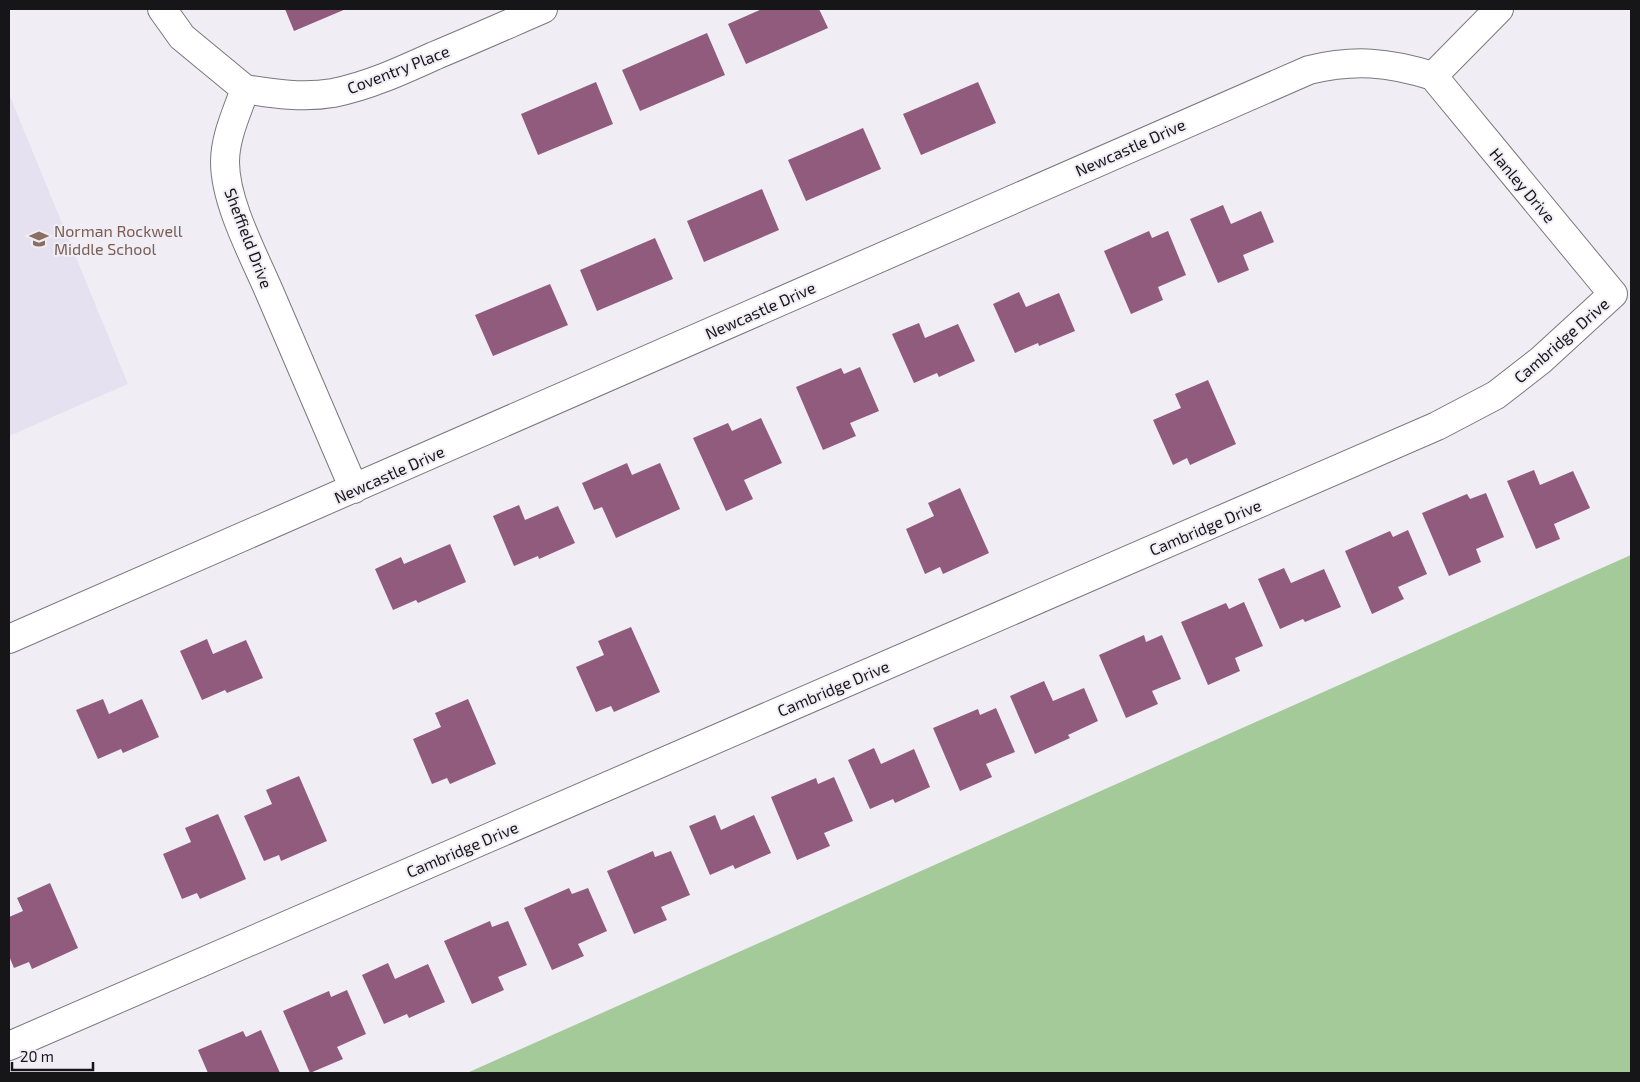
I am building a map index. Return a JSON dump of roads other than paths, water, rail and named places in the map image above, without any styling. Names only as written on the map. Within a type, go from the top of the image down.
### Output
[{"type":"street","points":[[162,9],[182,37],[245,89]]},
{"type":"street","name":"Coventry Place","points":[[245,89],[280,95],[311,95],[350,88],[401,71],[543,9]]},
{"type":"street","points":[[1433,76],[1499,9]]},
{"type":"street","name":"Newcastle Drive","points":[[9,639],[1309,70],[1337,63],[1376,62],[1401,66],[1433,76]]},
{"type":"street","name":"Hanley Drive","points":[[1433,76],[1622,297]]},
{"type":"street","name":"Sheffield Drive","points":[[245,89],[230,133],[225,161],[235,210],[354,489]]},
{"type":"street","name":"Cambridge Drive","points":[[9,1046],[1437,426],[1503,389],[1622,297]]},
{"type":"place","name":"Norman Rockwell Middle School","points":[[39,239]]}]
